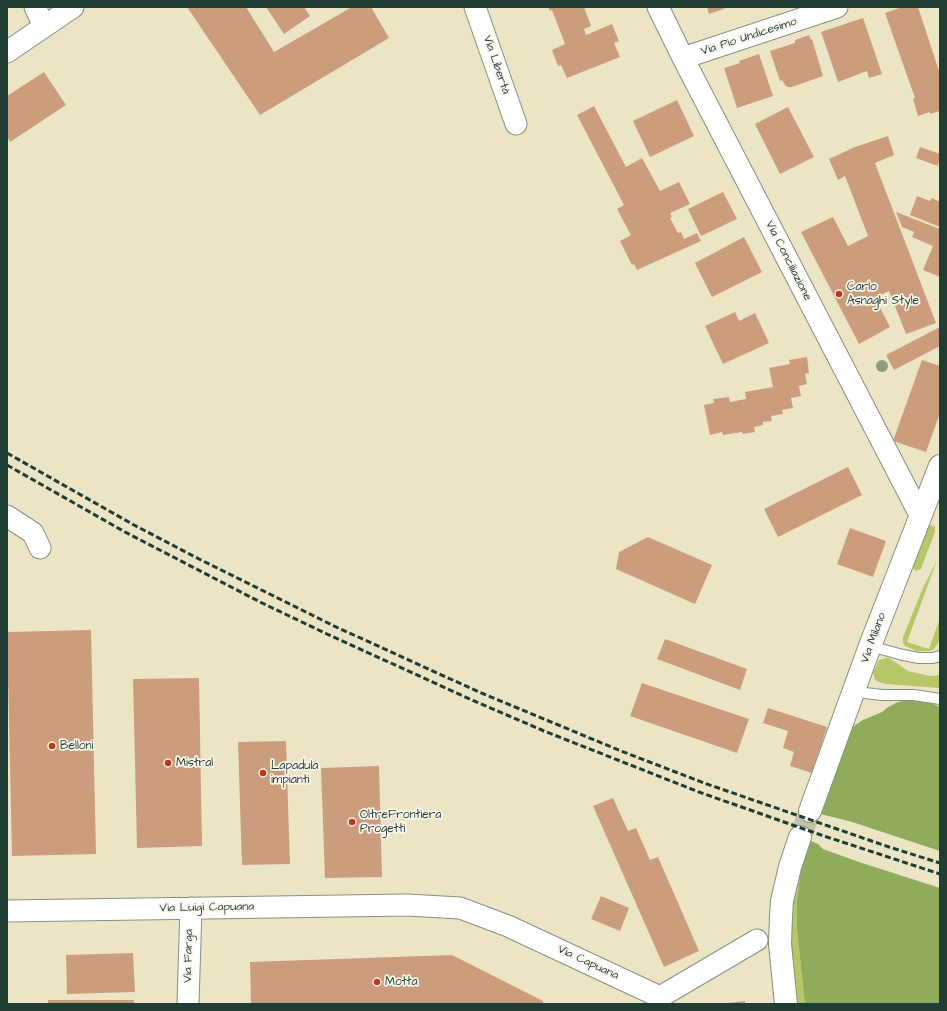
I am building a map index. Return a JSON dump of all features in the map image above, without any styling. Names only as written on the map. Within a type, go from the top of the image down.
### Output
[{"type":"street","points":[[35,7],[44,26]]},
{"type":"street","points":[[7,52],[73,7]]},
{"type":"street","name":"Via Libertà","points":[[475,7],[516,124]]},
{"type":"street","name":"Via Conciliazione","points":[[658,7],[920,515]]},
{"type":"street","name":"Via Pio Undicesimo","points":[[683,58],[837,7]]},
{"type":"street","name":"Via Milano","points":[[810,811],[870,646],[940,466]]},
{"type":"street","points":[[7,516],[33,533],[40,548]]},
{"type":"street","points":[[786,1004],[780,930],[782,901],[790,867],[800,838]]},
{"type":"street","name":"Via Luigi Capuana","points":[[7,910],[407,905]]},
{"type":"street","name":"Via Capuana","points":[[407,905],[460,908],[508,926],[660,997],[757,940]]},
{"type":"street","name":"Via Farga","points":[[188,1004],[190,908]]},
{"type":"lane","points":[[870,646],[896,654],[919,658],[933,658],[940,656]]},
{"type":"lane","points":[[854,690],[882,695],[914,695],[940,699]]},
{"type":"green space","points":[[930,525],[935,527],[935,532],[921,569],[916,571],[912,567],[928,526]]},
{"type":"green space","points":[[937,560],[907,642],[929,649],[940,618],[940,640],[934,649],[930,651],[917,651],[905,646],[903,643],[903,637],[923,588]]},
{"type":"green space","points":[[889,658],[908,671],[930,676],[940,675],[940,688],[886,684],[875,680],[873,673],[879,660]]},
{"type":"green space","points":[[909,700],[921,701],[940,707],[940,851],[849,821],[816,813],[847,736],[854,726],[898,702]]},
{"type":"green space","points":[[808,840],[811,841],[803,859]]},
{"type":"green space","points":[[811,841],[818,844],[823,849],[940,888],[940,1004],[805,1004],[797,930],[797,900],[802,862]]},
{"type":"green space","points":[[801,866],[797,900],[797,930],[805,1004],[794,1004],[787,924]]},
{"type":"building","points":[[187,7],[246,7],[274,52],[352,7],[371,7],[389,38],[260,115]]},
{"type":"building","points":[[266,7],[304,7],[310,16],[284,34]]},
{"type":"building","points":[[548,7],[584,7],[591,26],[584,29],[586,35],[612,24],[619,41],[614,43],[620,57],[567,78],[561,65],[558,66],[552,50],[565,44],[552,10],[550,11]]},
{"type":"building","points":[[707,7],[729,7],[709,14]]},
{"type":"building","points":[[902,7],[918,7],[940,74],[940,111],[930,114],[930,112],[918,116],[913,99],[915,98],[885,13]]},
{"type":"building","points":[[863,18],[882,74],[869,78],[867,71],[838,82],[821,32]]},
{"type":"building","points":[[809,35],[811,40],[812,39],[823,76],[788,87],[782,80],[780,81],[770,51],[795,43],[795,40]]},
{"type":"building","points":[[759,54],[773,96],[737,108],[724,68],[740,63],[739,61]]},
{"type":"building","points":[[44,72],[66,105],[10,142],[7,136],[7,96]]},
{"type":"building","points":[[677,100],[694,136],[650,157],[633,121]]},
{"type":"building","points":[[594,106],[626,167],[642,158],[660,191],[679,182],[690,204],[670,213],[672,217],[670,218],[678,233],[681,232],[684,239],[697,233],[701,241],[637,270],[634,264],[632,265],[620,241],[631,235],[617,209],[624,205],[577,115]]},
{"type":"building","points":[[788,107],[814,157],[780,174],[755,124]]},
{"type":"building","points":[[888,136],[894,155],[875,163],[936,323],[906,334],[889,291],[875,298],[890,327],[859,344],[801,232],[833,217],[848,246],[868,236],[845,176],[838,180],[829,159],[855,147]]},
{"type":"building","points":[[920,147],[940,154],[938,166],[916,158]]},
{"type":"building","points":[[723,192],[737,219],[701,236],[688,209]]},
{"type":"building","points":[[917,196],[930,201],[932,198],[940,202],[940,227],[910,215]]},
{"type":"building","points":[[896,212],[940,229],[940,277],[923,270],[933,246],[912,237],[914,232],[902,227]]},
{"type":"building","points":[[744,237],[762,272],[712,297],[695,263]]},
{"type":"building","points":[[735,312],[739,321],[755,313],[769,343],[723,364],[705,326]]},
{"type":"building","points":[[940,327],[940,346],[894,370],[886,355]]},
{"type":"building","points":[[807,357],[809,373],[805,374],[807,384],[799,386],[801,396],[791,398],[793,408],[782,410],[783,414],[771,416],[772,421],[763,422],[763,425],[754,427],[755,432],[743,434],[742,432],[723,435],[722,432],[710,435],[704,405],[714,403],[713,399],[729,397],[730,402],[746,399],[745,392],[773,387],[769,368],[790,364],[789,360]]},
{"type":"building","points":[[922,360],[940,366],[940,413],[926,452],[893,441]]},
{"type":"building","points":[[848,467],[862,495],[778,537],[764,509]]},
{"type":"building","points":[[850,528],[886,541],[873,577],[837,564]]},
{"type":"building","points":[[648,537],[712,565],[695,604],[616,569],[619,552]]},
{"type":"building","name":"Belloni","points":[[91,630],[96,854],[12,856],[7,632]]},
{"type":"building","points":[[665,639],[747,669],[740,690],[657,659]]},
{"type":"building","name":"Mistral","points":[[199,678],[202,846],[137,848],[133,679]]},
{"type":"building","points":[[642,683],[749,719],[737,753],[630,716]]},
{"type":"building","points":[[768,708],[827,727],[812,773],[790,766],[794,752],[783,748],[788,731],[763,723]]},
{"type":"building","name":"Lapadula impianti","points":[[286,741],[290,864],[242,865],[238,742]]},
{"type":"building","name":"OltreFrontiera Progetti","points":[[379,766],[382,877],[325,878],[321,768]]},
{"type":"building","points":[[613,798],[628,831],[636,828],[650,860],[658,857],[699,951],[664,967],[593,806]]},
{"type":"building","points":[[601,896],[629,908],[620,931],[591,919]]},
{"type":"building","points":[[133,953],[135,992],[67,994],[66,955]]},
{"type":"building","name":"Motta","points":[[452,955],[543,1001],[543,1004],[251,1004],[250,962]]},
{"type":"building","points":[[48,1000],[134,1000],[134,1004],[48,1004]]},
{"type":"building","points":[[745,1001],[745,1004],[727,1004],[727,1003]]},
{"type":"tunnel","points":[[800,837],[810,811]]},
{"type":"railway","points":[[7,453],[134,525],[199,559],[334,626],[479,692],[621,751],[704,783],[889,847],[940,863]]},
{"type":"railway","points":[[7,465],[125,532],[262,603],[472,700],[544,731],[699,792],[821,835],[940,874]]},
{"type":"place","name":"Carlo Asnaghi Style","points":[[839,294]]},
{"type":"place","name":"Belloni","points":[[52,746]]},
{"type":"place","name":"Mistral","points":[[168,763]]},
{"type":"place","name":"Lapadula impianti","points":[[263,773]]},
{"type":"place","name":"OltreFrontiera Progetti","points":[[352,822]]},
{"type":"place","name":"Motta","points":[[377,982]]}]
